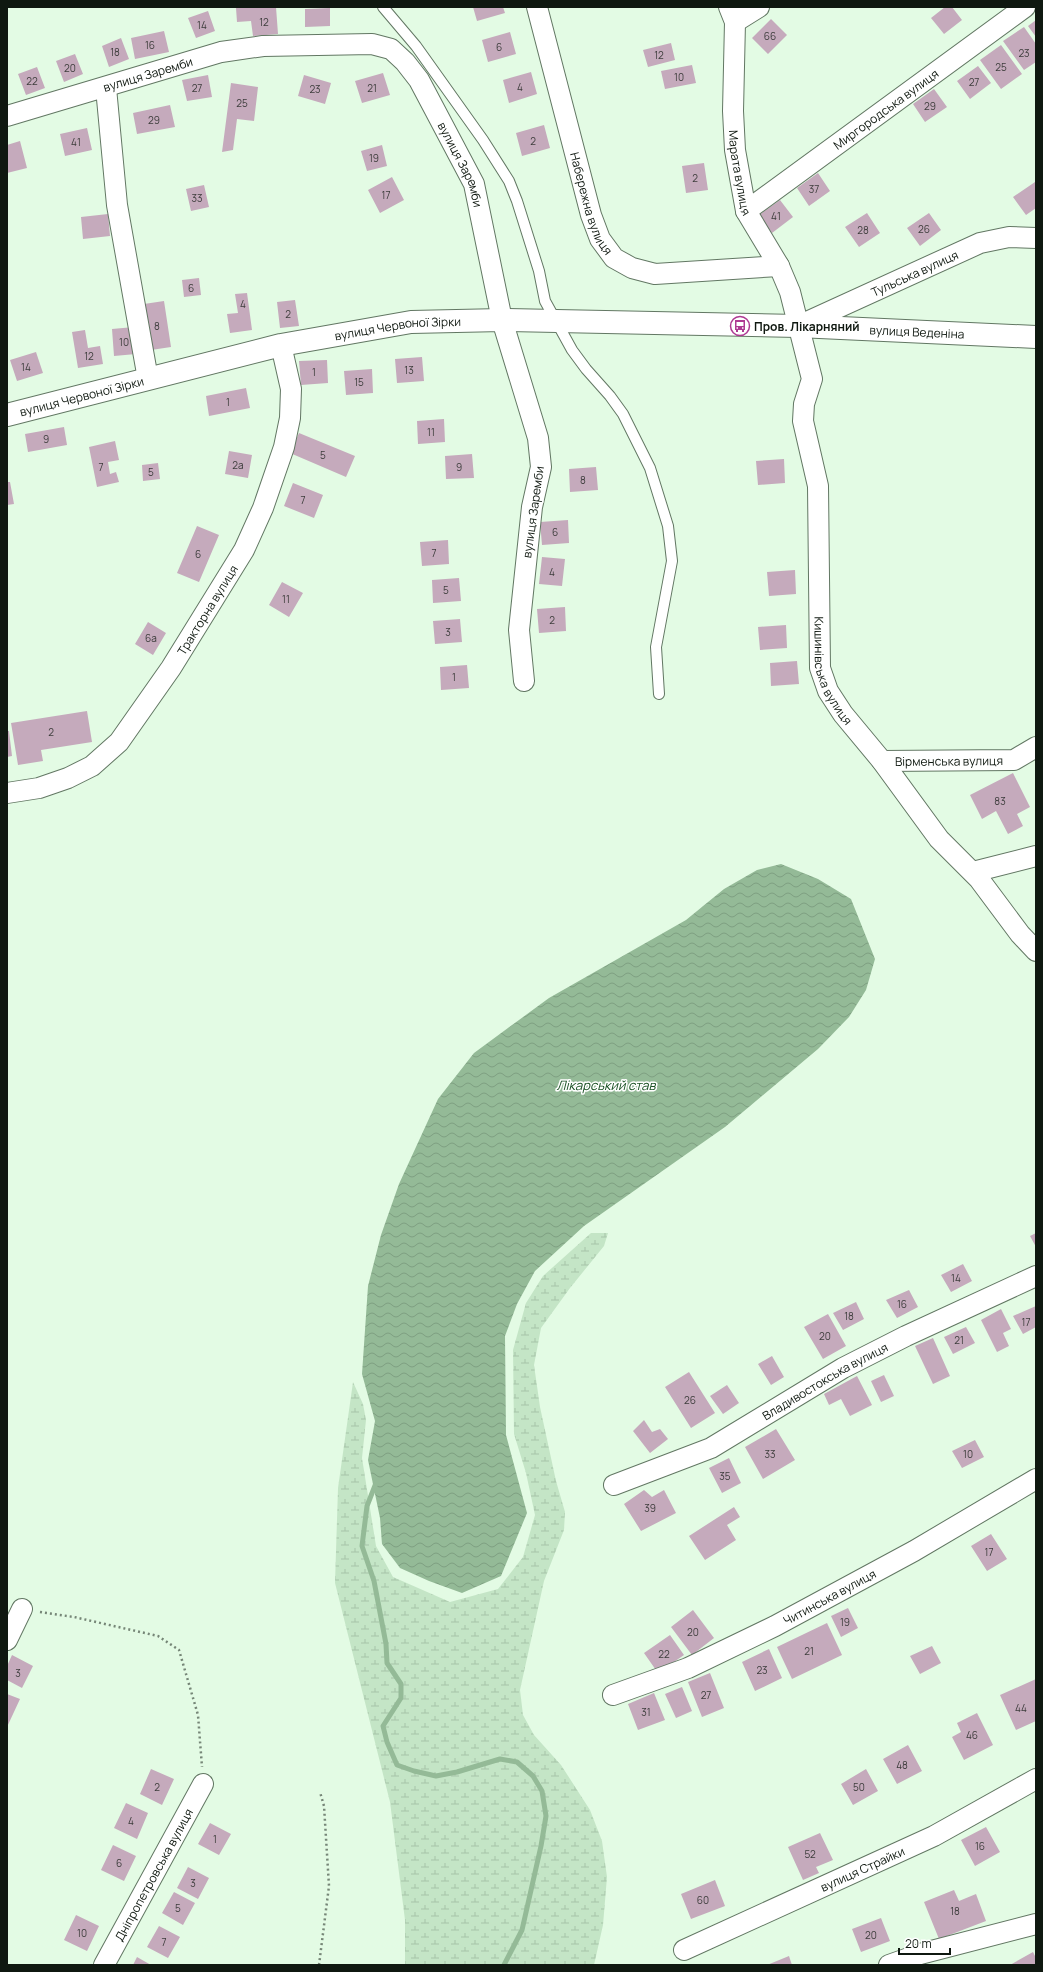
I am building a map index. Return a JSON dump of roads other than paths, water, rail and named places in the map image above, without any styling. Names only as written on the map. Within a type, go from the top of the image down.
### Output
[{"type":"street","name":"Набережна вулиця","points":[[537,7],[591,215],[600,239],[614,258],[632,268],[655,274],[779,266]]},
{"type":"street","points":[[732,15],[758,7]]},
{"type":"street","name":"Миргородська вулиця","points":[[746,211],[1025,7]]},
{"type":"street","name":"Марата вулиця","points":[[732,15],[735,150],[746,211],[779,266],[790,292],[798,326]]},
{"type":"street","name":"вулиця Заремби","points":[[7,116],[106,88],[221,52],[245,48],[262,46],[372,44],[391,49],[405,62],[419,80],[474,184],[502,320],[538,438],[541,467],[532,507],[519,630],[524,681]]},
{"type":"street","points":[[106,88],[117,205],[148,379]]},
{"type":"street","name":"Тульська вулиця","points":[[798,326],[980,243],[1009,237],[1036,238]]},
{"type":"street","name":"вулиця Червоної Зірки","points":[[7,415],[281,344],[411,322],[502,320],[798,326]]},
{"type":"street","name":"вулиця Веденіна","points":[[798,326],[1036,338]]},
{"type":"street","name":"Кишинівська вулиця","points":[[798,326],[812,379],[804,404],[803,421],[818,486],[820,668],[828,691],[939,839],[972,872],[1020,934],[1036,951]]},
{"type":"street","name":"Тракторна вулиця","points":[[7,793],[39,788],[68,778],[92,766],[119,742],[172,668],[244,550],[262,508],[284,446],[290,418],[291,389],[281,344]]},
{"type":"street","name":"Вірменська вулиця","points":[[882,761],[1014,760],[1036,746]]},
{"type":"street","points":[[972,872],[1036,856]]},
{"type":"street","name":"Владивостокська вулиця","points":[[614,1485],[711,1448],[843,1368],[906,1336],[1036,1276]]},
{"type":"street","name":"Читинська вулиця","points":[[613,1695],[688,1668],[775,1626],[914,1551],[1036,1479]]},
{"type":"street","points":[[7,1640],[22,1609]]},
{"type":"street","name":"вулиця Страйки","points":[[684,1950],[934,1836],[1036,1779]]},
{"type":"street","name":"Дніпропетровська вулиця","points":[[104,1965],[203,1784]]},
{"type":"street","points":[[889,1965],[920,1954],[1036,1924]]},
{"type":"lane","points":[[383,7],[420,53],[483,140],[509,181],[517,201],[539,271],[545,301],[572,350],[586,369],[610,396],[622,414],[650,468],[668,526],[672,561],[656,647],[659,694]]},
{"type":"water","name":"Лікарський став","points":[[781,864],[818,879],[851,899],[875,959],[866,990],[849,1017],[818,1049],[725,1127],[584,1226],[535,1271],[517,1304],[505,1336],[506,1435],[527,1513],[501,1576],[462,1593],[429,1581],[400,1568],[382,1544],[380,1518],[368,1460],[375,1421],[362,1374],[368,1286],[381,1235],[399,1184],[438,1099],[474,1053],[549,998],[686,920],[724,889],[757,870]]},
{"type":"waterway","points":[[376,1483],[367,1506],[362,1546],[374,1581],[386,1644],[387,1663],[401,1684],[401,1698],[383,1726],[387,1742],[397,1765],[436,1776],[457,1772],[500,1759],[517,1762],[533,1776],[542,1791],[546,1816],[541,1846],[522,1930],[504,1965]]},
{"type":"place","name":"Пров. Лікарняний","points":[[740,326]]}]
